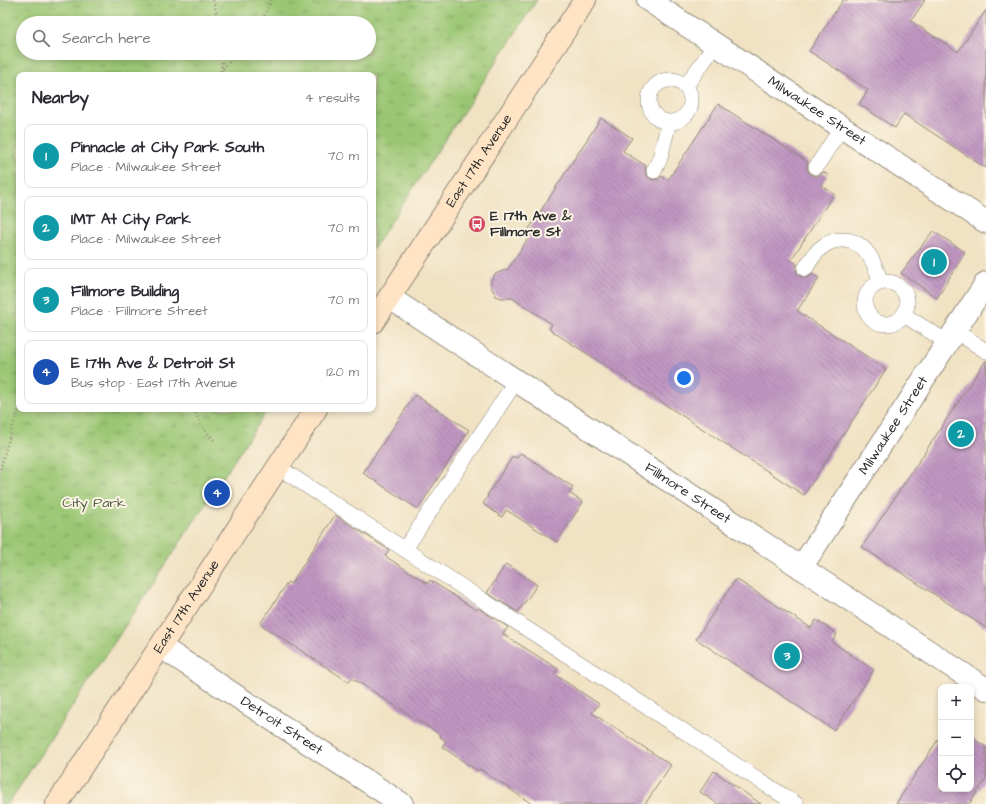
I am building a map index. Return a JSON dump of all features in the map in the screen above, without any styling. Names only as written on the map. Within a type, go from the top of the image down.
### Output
[{"type":"main road","name":"East 17th Avenue","points":[[376,318],[585,0]]},
{"type":"main road","name":"East 17th Avenue","points":[[57,804],[314,412]]},
{"type":"street","name":"Milwaukee Street","points":[[648,0],[986,222]]},
{"type":"street","name":"Milwaukee Street","points":[[801,568],[986,283]]},
{"type":"street","name":"Fillmore Street","points":[[390,298],[986,689]]},
{"type":"street","name":"Detroit Street","points":[[160,647],[402,804]]},
{"type":"lane","points":[[685,87],[716,44]]},
{"type":"lane","points":[[669,80],[679,82],[685,87],[690,97],[690,108],[686,115],[680,119],[669,122],[658,118],[652,112],[650,105],[651,93],[658,84],[669,80]]},
{"type":"lane","points":[[654,171],[660,158],[669,122]]},
{"type":"lane","points":[[816,167],[842,127]]},
{"type":"lane","points":[[805,269],[815,253],[824,245],[835,241],[850,240],[860,245],[868,253],[882,283]]},
{"type":"lane","points":[[882,283],[892,283],[904,292],[907,303],[906,310],[896,322],[885,324],[874,320],[869,314],[866,303],[867,295],[871,289],[882,283]]},
{"type":"lane","points":[[904,314],[951,337],[986,351]]},
{"type":"lane","points":[[405,549],[516,381]]},
{"type":"lane","points":[[278,467],[796,804]]},
{"type":"path","points":[[213,0],[217,16]]},
{"type":"path","points":[[264,16],[270,0]]},
{"type":"path","points":[[222,71],[223,60]]},
{"type":"path","points":[[222,71],[231,60]]},
{"type":"path","points":[[0,469],[18,412]]},
{"type":"path","points":[[196,412],[200,426],[216,442]]},
{"type":"green space","name":"City Park","points":[[0,0],[537,0],[376,244],[376,72],[16,72],[16,412],[266,412],[8,804],[0,804]]},
{"type":"building","points":[[843,0],[925,0],[911,21],[958,52],[986,10],[986,168],[904,114],[895,128],[859,104],[868,90],[809,51]]},
{"type":"building","points":[[718,104],[808,162],[808,171],[811,175],[820,175],[823,172],[828,175],[821,185],[834,194],[791,260],[797,264],[797,274],[800,276],[805,278],[810,277],[812,274],[819,278],[797,311],[886,369],[804,495],[549,329],[552,324],[512,298],[501,298],[496,296],[491,287],[491,281],[495,274],[508,269],[529,237],[525,235],[601,118],[632,138],[623,151],[646,166],[645,171],[647,176],[654,180],[659,179],[661,176],[668,180]]},
{"type":"building","points":[[933,231],[965,252],[937,298],[901,273]]},
{"type":"building","points":[[986,360],[986,628],[862,547]]},
{"type":"building","points":[[415,395],[469,430],[418,509],[363,473]]},
{"type":"building","points":[[521,453],[573,487],[569,493],[583,502],[557,542],[506,510],[502,517],[483,504],[488,496],[487,495],[513,456],[517,458]]},
{"type":"building","points":[[335,515],[389,550],[385,556],[428,584],[430,580],[476,610],[478,608],[508,627],[503,634],[558,669],[554,674],[599,704],[592,713],[671,765],[645,804],[532,804],[480,769],[478,771],[442,747],[446,741],[440,737],[441,735],[352,678],[349,682],[260,624],[288,582],[291,584]]},
{"type":"building","points":[[506,564],[537,585],[518,612],[487,593]]},
{"type":"building","points":[[736,579],[811,628],[816,620],[837,634],[832,642],[874,670],[834,730],[696,639]]},
{"type":"building","points":[[974,739],[986,747],[986,779],[969,804],[896,804],[938,740],[938,792],[974,792]]},
{"type":"building","points":[[714,771],[761,804],[718,804],[700,792]]},
{"type":"place","name":"E 17th Ave & Fillmore St","points":[[477,224]]},
{"type":"place","name":"Pinnacle at City Park South","points":[[934,262]]},
{"type":"place","name":"IMT At City Park","points":[[961,434]]},
{"type":"place","name":"E 17th Ave & Detroit St","points":[[217,493]]},
{"type":"place","name":"Fillmore Building","points":[[787,656]]}]
